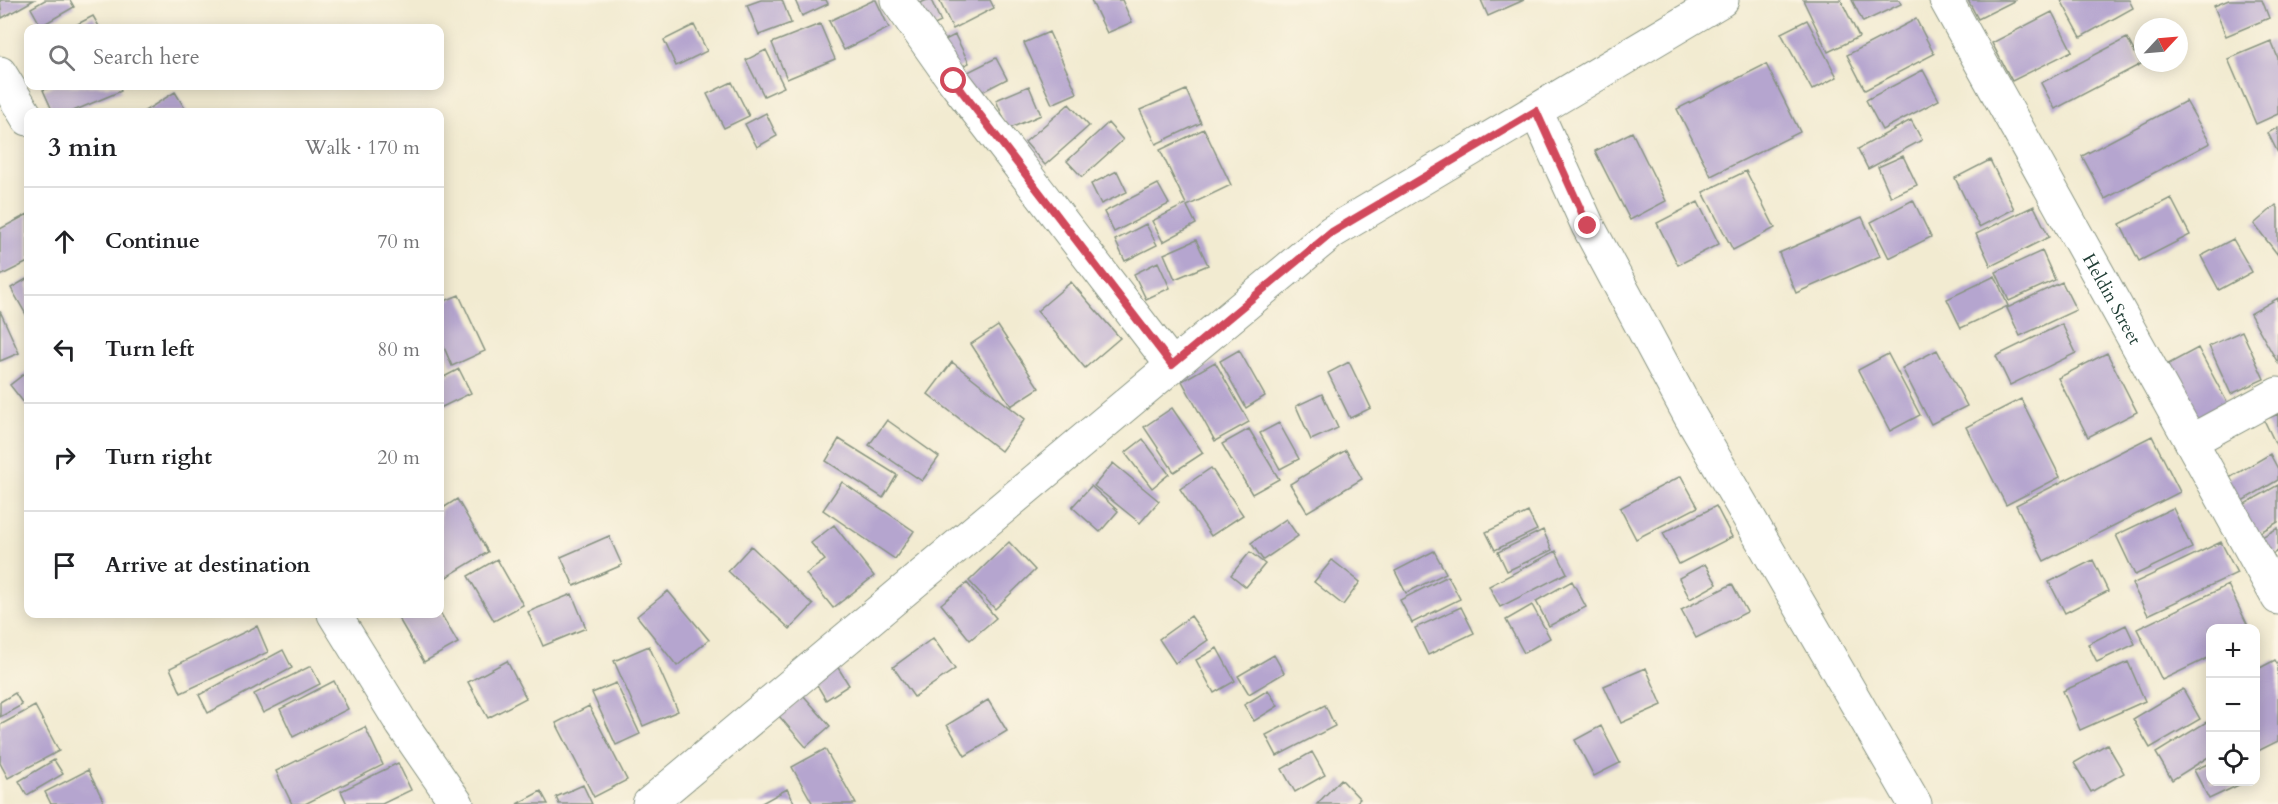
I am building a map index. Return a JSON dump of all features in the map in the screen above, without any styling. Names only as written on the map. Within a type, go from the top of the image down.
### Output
[{"type":"street","points":[[897,0],[954,81],[1172,365]]},
{"type":"street","points":[[649,804],[1332,232],[1722,0]]},
{"type":"street","name":"Heldin Street","points":[[1946,0],[2278,598]]},
{"type":"street","points":[[0,73],[24,112]]},
{"type":"street","points":[[1536,111],[1588,226],[1690,416],[1915,804]]},
{"type":"street","points":[[2190,441],[2278,394]]},
{"type":"street","points":[[336,618],[402,724],[457,804]]},
{"type":"building","points":[[0,0],[34,0],[2,18]]},
{"type":"building","points":[[45,0],[70,0],[74,7],[44,24],[40,24],[31,8]]},
{"type":"building","points":[[761,0],[782,0],[791,23],[759,35],[747,5]]},
{"type":"building","points":[[795,0],[826,0],[828,4],[802,16]]},
{"type":"building","points":[[874,0],[889,28],[844,50],[829,21]]},
{"type":"building","points":[[931,0],[941,22],[924,30],[913,6]]},
{"type":"building","points":[[939,0],[990,0],[994,8],[953,29]]},
{"type":"building","points":[[1091,0],[1122,0],[1132,22],[1107,33]]},
{"type":"building","points":[[1481,0],[1524,0],[1488,16]]},
{"type":"building","points":[[1803,0],[1841,0],[1859,37],[1828,52]]},
{"type":"building","points":[[1852,0],[1899,0],[1901,4],[1863,22]]},
{"type":"building","points":[[1968,0],[2016,0],[1978,19]]},
{"type":"building","points":[[2061,0],[2129,0],[2133,8],[2081,37]]},
{"type":"building","points":[[2229,0],[2262,0],[2269,18],[2226,36],[2214,6]]},
{"type":"building","points":[[2052,12],[2072,51],[2012,81],[1992,43]]},
{"type":"building","points":[[93,16],[98,24],[78,24]]},
{"type":"building","points":[[1916,19],[1934,54],[1865,90],[1847,55]]},
{"type":"building","points":[[1807,20],[1837,77],[1812,90],[1781,33]]},
{"type":"building","points":[[820,24],[835,59],[787,79],[772,43]]},
{"type":"building","points":[[694,25],[707,51],[676,66],[664,40]]},
{"type":"building","points":[[1049,32],[1077,93],[1052,104],[1024,43]]},
{"type":"building","points":[[955,35],[969,63],[951,72],[937,44]]},
{"type":"building","points":[[2127,38],[2134,51],[2134,68],[2055,109],[2041,83]]},
{"type":"building","points":[[2271,41],[2278,58],[2278,114],[2256,124],[2228,59]]},
{"type":"building","points":[[766,50],[784,87],[764,96],[746,60]]},
{"type":"building","points":[[996,58],[1007,79],[972,97],[960,76]]},
{"type":"building","points":[[1766,64],[1800,132],[1711,176],[1677,109]]},
{"type":"building","points":[[1923,70],[1939,100],[1882,130],[1866,100]]},
{"type":"building","points":[[732,82],[749,116],[724,128],[707,94]]},
{"type":"building","points":[[1029,86],[1041,115],[1008,129],[996,100]]},
{"type":"building","points":[[43,90],[121,91],[81,108],[51,108]]},
{"type":"building","points":[[1186,90],[1201,123],[1156,144],[1140,110]]},
{"type":"building","points":[[175,92],[185,108],[149,108]]},
{"type":"building","points":[[2186,101],[2210,143],[2105,199],[2082,156]]},
{"type":"building","points":[[1069,104],[1089,126],[1045,165],[1025,142]]},
{"type":"building","points":[[766,113],[777,136],[757,147],[745,124]]},
{"type":"building","points":[[1911,120],[1922,140],[1868,169],[1858,149]]},
{"type":"building","points":[[1108,123],[1123,140],[1082,177],[1067,161]]},
{"type":"building","points":[[2278,127],[2278,153],[2268,133]]},
{"type":"building","points":[[1204,129],[1231,185],[1187,206],[1196,224],[1163,242],[1152,221],[1186,204],[1160,150]]},
{"type":"building","points":[[1632,132],[1666,201],[1630,220],[1595,151]]},
{"type":"building","points":[[1903,156],[1917,185],[1891,197],[1878,167]]},
{"type":"building","points":[[1990,160],[2014,209],[1979,227],[1955,178]]},
{"type":"building","points":[[1117,171],[1127,192],[1101,204],[1091,184]]},
{"type":"building","points":[[1746,171],[1775,228],[1733,250],[1703,192]]},
{"type":"building","points":[[1158,184],[1169,204],[1114,232],[1104,212]]},
{"type":"building","points":[[2171,198],[2190,235],[2139,261],[2120,224]]},
{"type":"building","points":[[1913,200],[1931,237],[1889,258],[1871,222]]},
{"type":"building","points":[[1698,202],[1719,244],[1678,265],[1657,223]]},
{"type":"building","points":[[2276,205],[2278,208],[2278,255],[2254,224]]},
{"type":"building","points":[[2034,206],[2049,237],[1991,266],[1976,234]]},
{"type":"building","points":[[24,216],[24,264],[0,276],[0,229]]},
{"type":"building","points":[[1862,217],[1880,256],[1796,293],[1779,253]]},
{"type":"building","points":[[1146,224],[1157,245],[1125,261],[1115,240]]},
{"type":"building","points":[[2233,239],[2252,272],[2219,290],[2201,256]]},
{"type":"building","points":[[1196,240],[1208,265],[1175,279],[1164,254]]},
{"type":"building","points":[[2042,251],[2055,280],[2009,301],[1996,272]]},
{"type":"building","points":[[1158,262],[1170,288],[1146,299],[1134,274]]},
{"type":"building","points":[[1995,276],[2008,306],[1961,328],[1947,299]]},
{"type":"building","points":[[24,280],[24,311],[11,288]]},
{"type":"building","points":[[1071,282],[1120,338],[1085,368],[1037,311]]},
{"type":"building","points":[[2062,282],[2076,310],[2020,336],[2007,308]]},
{"type":"building","points":[[459,295],[485,351],[452,366],[444,347],[444,301]]},
{"type":"building","points":[[2278,298],[2278,363],[2250,314]]},
{"type":"building","points":[[0,311],[19,353],[0,361]]},
{"type":"building","points":[[2062,324],[2076,353],[2010,385],[1996,356]]},
{"type":"building","points":[[998,326],[1039,388],[1011,406],[971,344]]},
{"type":"building","points":[[2242,331],[2264,379],[2231,394],[2209,346]]},
{"type":"building","points":[[2198,348],[2229,406],[2190,427],[2159,369]]},
{"type":"building","points":[[1239,350],[1265,396],[1246,408],[1220,361]]},
{"type":"building","points":[[1937,350],[1967,406],[1931,424],[1902,368]]},
{"type":"building","points":[[2107,353],[2137,412],[2088,437],[2058,378]]},
{"type":"building","points":[[1888,354],[1920,415],[1890,431],[1858,370]]},
{"type":"building","points":[[952,362],[1025,419],[1001,451],[928,394]]},
{"type":"building","points":[[1215,362],[1249,422],[1215,441],[1182,381]]},
{"type":"building","points":[[1349,362],[1371,408],[1350,418],[1328,373]]},
{"type":"building","points":[[459,369],[471,393],[444,406],[444,377]]},
{"type":"building","points":[[24,374],[24,403],[10,385]]},
{"type":"building","points":[[1322,394],[1338,428],[1311,440],[1296,406]]},
{"type":"building","points":[[2021,399],[2060,477],[2006,505],[1966,427]]},
{"type":"building","points":[[1172,408],[1203,453],[1174,472],[1144,427]]},
{"type":"building","points":[[2278,414],[2278,449],[2264,420]]},
{"type":"building","points":[[887,420],[939,457],[922,481],[869,445]]},
{"type":"building","points":[[1279,423],[1299,459],[1280,469],[1260,433]]},
{"type":"building","points":[[1249,429],[1279,479],[1252,494],[1222,444]]},
{"type":"building","points":[[2152,436],[2180,492],[2044,561],[2016,505]]},
{"type":"building","points":[[839,439],[897,475],[883,498],[826,461]]},
{"type":"building","points":[[1143,439],[1169,474],[1152,488],[1125,453]]},
{"type":"building","points":[[1346,450],[1362,479],[1307,512],[1290,484]]},
{"type":"building","points":[[2270,454],[2278,469],[2278,480],[2237,504],[2224,481]]},
{"type":"building","points":[[1113,463],[1159,501],[1140,523],[1094,486]]},
{"type":"building","points":[[1211,468],[1243,515],[1211,536],[1180,489]]},
{"type":"building","points":[[1681,476],[1698,507],[1636,539],[1620,508]]},
{"type":"building","points":[[842,482],[914,531],[895,559],[823,510]]},
{"type":"building","points":[[2278,485],[2278,522],[2252,537],[2236,509]]},
{"type":"building","points":[[1091,486],[1118,511],[1100,532],[1072,507]]},
{"type":"building","points":[[457,499],[488,552],[444,579],[444,507]]},
{"type":"building","points":[[1716,506],[1732,537],[1679,564],[1663,533]]},
{"type":"building","points":[[2173,508],[2192,548],[2135,575],[2116,535]]},
{"type":"building","points":[[1528,512],[1537,530],[1495,550],[1486,532]]},
{"type":"building","points":[[1286,519],[1298,536],[1263,560],[1251,543]]},
{"type":"building","points":[[834,525],[874,576],[833,608],[806,574],[825,560],[811,543]]},
{"type":"building","points":[[2278,528],[2278,551],[2265,558],[2256,540]]},
{"type":"building","points":[[1543,530],[1552,550],[1507,571],[1498,552]]},
{"type":"building","points":[[609,536],[622,565],[574,586],[561,557]]},
{"type":"building","points":[[1009,542],[1035,570],[995,609],[969,581]]},
{"type":"building","points":[[2221,542],[2237,573],[2148,615],[2132,584]]},
{"type":"building","points":[[751,546],[813,605],[790,629],[728,571]]},
{"type":"building","points":[[1434,551],[1446,573],[1406,593],[1395,571]]},
{"type":"building","points":[[1556,551],[1567,573],[1500,607],[1489,586]]},
{"type":"building","points":[[1250,552],[1265,564],[1246,587],[1231,575]]},
{"type":"building","points":[[497,559],[523,605],[494,621],[468,576]]},
{"type":"building","points":[[1332,560],[1360,582],[1343,605],[1314,582]]},
{"type":"building","points":[[2093,560],[2108,591],[2065,613],[2049,582]]},
{"type":"building","points":[[1705,564],[1717,584],[1690,599],[1679,578]]},
{"type":"building","points":[[1448,576],[1460,599],[1412,623],[1400,600]]},
{"type":"building","points":[[1572,581],[1586,607],[1549,626],[1536,601]]},
{"type":"building","points":[[967,583],[996,618],[970,640],[941,604]]},
{"type":"building","points":[[1732,584],[1747,612],[1696,638],[1681,610]]},
{"type":"building","points":[[2228,585],[2247,624],[2206,624],[2206,659],[2162,680],[2137,629]]},
{"type":"building","points":[[668,591],[709,640],[677,666],[637,616]]},
{"type":"building","points":[[572,594],[586,628],[543,646],[528,612]]},
{"type":"building","points":[[1532,605],[1550,638],[1524,653],[1506,620]]},
{"type":"building","points":[[1461,607],[1474,633],[1428,655],[1415,628]]},
{"type":"building","points":[[1191,616],[1208,640],[1175,663],[1159,639]]},
{"type":"building","points":[[443,618],[458,643],[424,662],[399,619]]},
{"type":"building","points":[[2126,625],[2135,644],[2097,662],[2088,644]]},
{"type":"building","points":[[257,626],[268,652],[181,693],[170,668]]},
{"type":"building","points":[[933,638],[955,669],[914,697],[893,667]]},
{"type":"building","points":[[649,646],[678,711],[643,726],[614,661]]},
{"type":"building","points":[[1217,648],[1235,681],[1214,693],[1196,660]]},
{"type":"building","points":[[283,650],[292,668],[208,713],[199,695]]},
{"type":"building","points":[[1274,655],[1284,673],[1249,694],[1238,676]]},
{"type":"building","points":[[2275,660],[2278,666],[2278,741],[2260,750],[2260,678],[2260,668]]},
{"type":"building","points":[[507,661],[526,698],[488,718],[468,682]]},
{"type":"building","points":[[2128,662],[2145,701],[2080,730],[2063,691]]},
{"type":"building","points":[[311,666],[320,684],[263,713],[254,694]]},
{"type":"building","points":[[837,666],[849,685],[826,700],[814,680]]},
{"type":"building","points":[[1646,668],[1662,705],[1621,723],[1604,686]]},
{"type":"building","points":[[334,681],[348,709],[293,737],[280,709]]},
{"type":"building","points":[[616,683],[640,734],[616,745],[592,693]]},
{"type":"building","points":[[2183,689],[2200,719],[2150,748],[2133,719]]},
{"type":"building","points":[[1268,690],[1278,706],[1254,721],[1244,705]]},
{"type":"building","points":[[15,693],[22,705],[0,717],[0,702]]},
{"type":"building","points":[[803,695],[830,726],[806,747],[779,716]]},
{"type":"building","points":[[988,700],[1007,731],[965,756],[947,725]]},
{"type":"building","points":[[1325,705],[1335,726],[1277,756],[1266,735]]},
{"type":"building","points":[[35,706],[59,751],[8,778],[0,763],[0,725]]},
{"type":"building","points":[[589,706],[627,780],[594,797],[556,723]]},
{"type":"building","points":[[2206,722],[2206,759],[2172,780],[2156,753]]},
{"type":"building","points":[[1601,726],[1620,763],[1594,776],[1575,740]]},
{"type":"building","points":[[365,727],[383,765],[305,804],[292,804],[276,771]]},
{"type":"building","points":[[2107,744],[2124,773],[2091,792],[2074,763]]},
{"type":"building","points":[[825,749],[856,804],[813,804],[792,767]]},
{"type":"building","points":[[1312,752],[1325,775],[1295,792],[1282,769]]},
{"type":"building","points":[[54,760],[63,774],[27,795],[19,781]]},
{"type":"building","points":[[398,763],[411,790],[382,804],[347,804],[341,791]]},
{"type":"building","points":[[2206,765],[2206,786],[2237,786],[2209,799],[2194,770]]},
{"type":"building","points":[[88,770],[105,804],[51,804],[45,792]]},
{"type":"building","points":[[1341,779],[1360,799],[1354,804],[1317,804]]},
{"type":"building","points":[[583,785],[592,804],[559,804],[556,797]]},
{"type":"building","points":[[787,789],[795,804],[760,804]]},
{"type":"building","points":[[541,791],[548,804],[517,804]]},
{"type":"route","points":[[954,81],[1172,365],[1332,232],[1536,111],[1588,226]]}]
